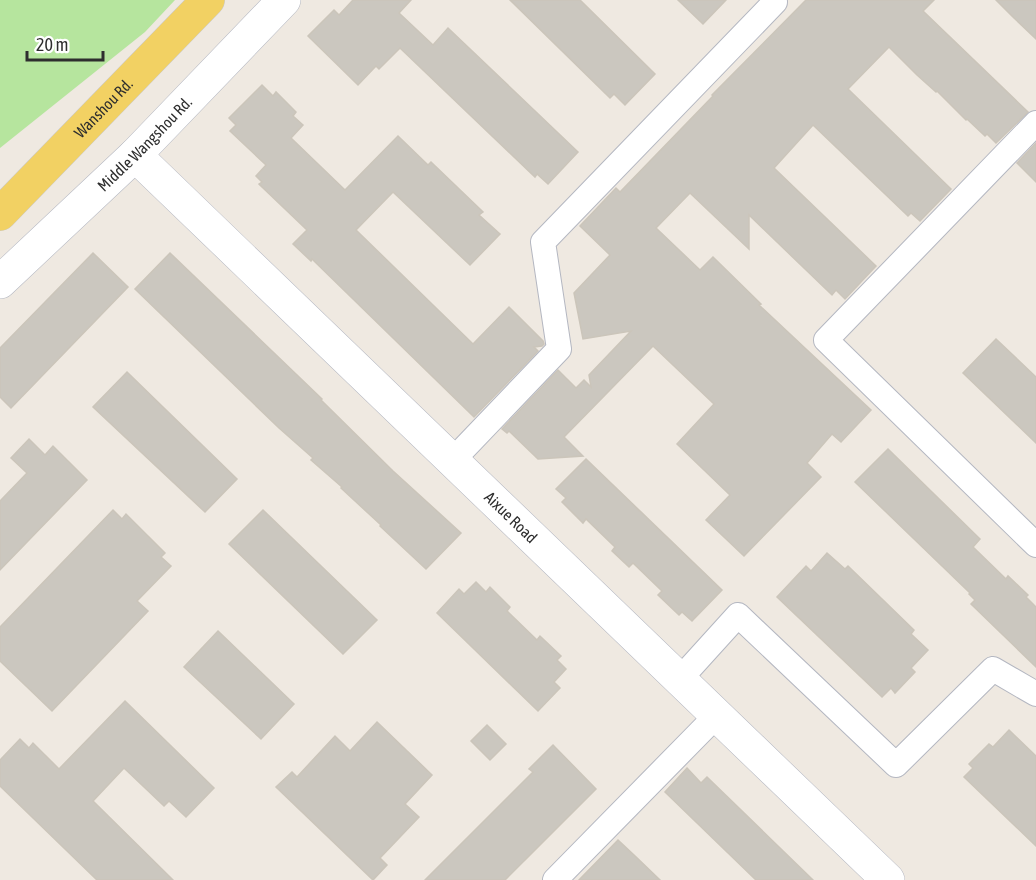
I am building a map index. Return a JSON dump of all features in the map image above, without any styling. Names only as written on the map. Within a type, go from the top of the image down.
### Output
[{"type":"main road","name":"Wanshou Rd.","points":[[0,214],[208,0]]},
{"type":"street","name":"Middle Wangshou Rd.","points":[[0,282],[135,155],[284,0]]},
{"type":"street","points":[[453,461],[559,349],[543,242],[775,2],[773,0]]},
{"type":"street","points":[[1036,123],[826,340],[1036,544]]},
{"type":"street","name":"Aixue Road","points":[[135,155],[888,880]]},
{"type":"street","points":[[680,679],[738,615],[896,765],[993,669],[1036,694]]},
{"type":"street","points":[[555,880],[717,715]]},
{"type":"green space","points":[[0,0],[175,0],[145,32],[0,148]]},
{"type":"building","points":[[353,0],[411,0],[399,13],[433,45],[448,28],[578,152],[548,184],[537,174],[535,177],[400,48],[379,69],[376,66],[358,85],[308,36],[334,10],[339,15]]},
{"type":"building","points":[[510,0],[580,0],[655,74],[625,105],[614,94],[610,98]]},
{"type":"building","points":[[678,0],[726,0],[703,24]]},
{"type":"building","points":[[806,0],[934,0],[923,11],[1028,112],[996,143],[966,120],[889,47],[848,89],[951,189],[920,221],[911,213],[908,216],[813,125],[774,168],[876,266],[845,299],[836,290],[832,295],[749,215],[749,249],[690,193],[656,228],[700,270],[713,257],[761,304],[759,305],[871,410],[841,442],[832,434],[807,463],[821,477],[744,556],[706,520],[730,495],[677,444],[714,404],[653,346],[564,437],[583,456],[538,459],[509,431],[507,433],[502,429],[558,370],[576,388],[584,380],[591,387],[589,375],[631,331],[583,339],[574,293],[610,255],[580,226],[616,188],[620,192]]},
{"type":"building","points":[[996,0],[1036,0],[1036,39],[1014,18]]},
{"type":"building","points":[[262,85],[273,96],[276,92],[296,112],[293,116],[303,125],[291,138],[345,190],[398,136],[428,165],[431,162],[483,212],[479,215],[500,234],[470,265],[393,192],[356,230],[473,344],[509,307],[543,341],[542,346],[534,347],[538,351],[474,417],[312,259],[311,261],[293,244],[307,230],[259,184],[262,182],[256,176],[266,165],[230,131],[236,125],[229,118]]},
{"type":"building","points":[[1036,143],[1036,182],[1017,163]]},
{"type":"building","points":[[93,253],[128,287],[11,408],[0,397],[0,348]]},
{"type":"building","points":[[170,253],[322,399],[393,471],[461,533],[426,569],[135,289]]},
{"type":"building","points":[[996,339],[1036,377],[1036,443],[963,373]]},
{"type":"building","points":[[127,372],[237,479],[205,512],[93,407]]},
{"type":"building","points":[[29,439],[45,455],[53,446],[87,480],[0,570],[0,501],[27,473],[11,458]]},
{"type":"building","points":[[888,449],[980,539],[973,547],[1006,579],[1008,576],[1028,595],[1026,597],[1036,607],[1036,667],[971,604],[975,600],[970,593],[855,482]]},
{"type":"building","points":[[586,459],[722,590],[692,621],[682,612],[679,615],[658,595],[662,591],[633,563],[629,567],[612,551],[615,547],[586,519],[583,523],[562,502],[566,498],[556,489]]},
{"type":"building","points":[[113,510],[122,519],[126,514],[165,553],[161,557],[171,566],[137,601],[148,611],[52,711],[0,661],[0,627]]},
{"type":"building","points":[[263,510],[377,620],[343,654],[229,544]]},
{"type":"building","points":[[827,553],[845,569],[848,566],[914,630],[911,634],[928,650],[911,668],[915,672],[895,693],[891,688],[882,697],[777,597],[806,566],[811,571]]},
{"type":"building","points":[[476,582],[486,592],[490,587],[510,607],[507,611],[537,640],[540,636],[561,656],[557,660],[566,669],[554,682],[560,688],[538,711],[437,613],[459,589],[464,594]]},
{"type":"building","points":[[218,631],[294,704],[261,739],[184,667]]},
{"type":"building","points":[[125,701],[214,788],[186,817],[169,801],[164,806],[124,768],[93,801],[173,880],[97,880],[0,786],[0,760],[20,739],[29,748],[33,743],[59,769]]},
{"type":"building","points":[[377,722],[432,775],[405,804],[419,817],[380,858],[387,865],[373,880],[276,787],[292,772],[297,777],[335,736],[350,751]]},
{"type":"building","points":[[487,725],[506,744],[490,760],[471,741]]},
{"type":"building","points":[[1009,730],[1036,756],[1036,846],[964,777],[973,768],[969,764],[989,744],[993,747]]},
{"type":"building","points":[[553,745],[596,789],[505,880],[425,880],[533,772],[529,769]]},
{"type":"building","points":[[687,768],[701,783],[707,777],[813,880],[756,880],[665,792]]},
{"type":"building","points":[[618,840],[634,855],[660,880],[579,880]]}]
